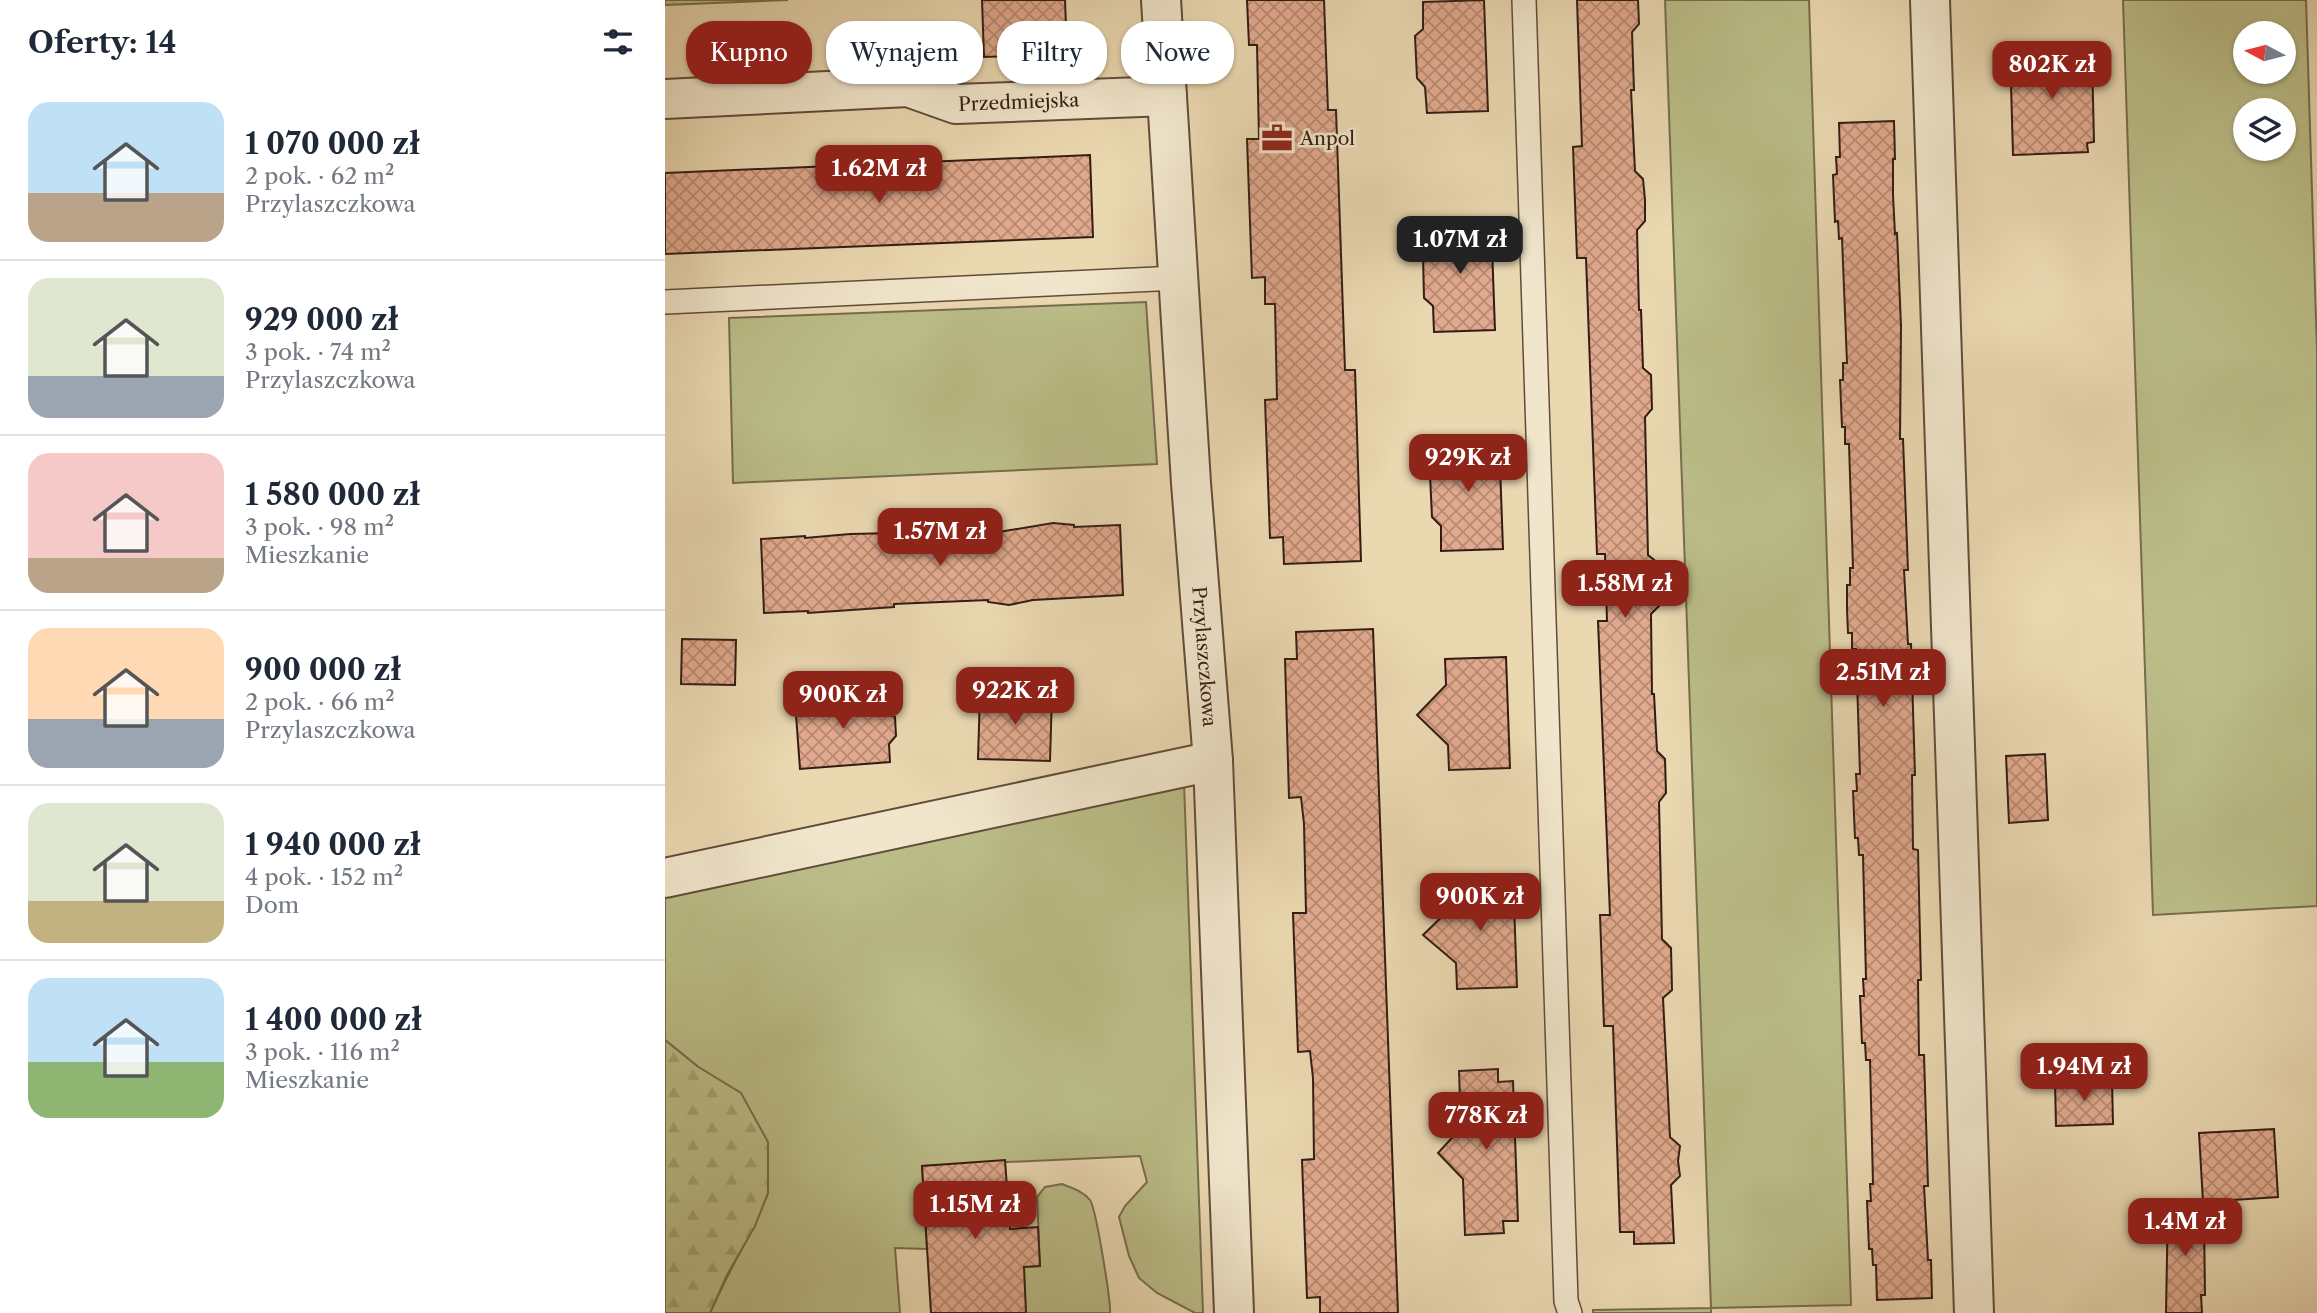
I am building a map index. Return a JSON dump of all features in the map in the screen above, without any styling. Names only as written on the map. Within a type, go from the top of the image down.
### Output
[{"type":"street","name":"Przylaszczkowa","points":[[1161,0],[1191,484],[1213,761],[1234,1313]]},
{"type":"street","points":[[1930,0],[1974,1313]]},
{"type":"street","name":"Przedmiejska","points":[[665,99],[908,87],[956,104],[1167,96]]},
{"type":"street","points":[[665,878],[1213,761]]},
{"type":"lane","points":[[1524,0],[1566,1301],[1570,1313]]},
{"type":"lane","points":[[665,302],[1178,278]]},
{"type":"green space","points":[[665,0],[788,0],[665,5]]},
{"type":"green space","points":[[1665,0],[1809,0],[1851,1305],[1711,1308]]},
{"type":"green space","points":[[2123,0],[2306,0],[2317,351],[2317,906],[2153,915]]},
{"type":"green space","points":[[1146,302],[1157,464],[733,483],[729,318]]},
{"type":"green space","points":[[1184,782],[1203,1313],[1195,1313],[1157,1293],[1139,1278],[1129,1256],[1119,1217],[1125,1206],[1147,1182],[1140,1156],[922,1166],[927,1249],[895,1248],[900,1313],[710,1313],[768,1193],[697,1066],[665,1040],[665,897]]},
{"type":"green space","points":[[665,1040],[697,1066],[741,1093],[768,1142],[768,1193],[755,1226],[727,1275],[710,1313],[665,1313]]},
{"type":"green space","points":[[1062,1184],[1084,1194],[1093,1207],[1103,1255],[1110,1313],[1023,1313],[1026,1312],[1024,1276],[1020,1267],[1040,1266],[1037,1197],[1045,1187]]},
{"type":"green space","points":[[1711,1308],[1711,1313],[1593,1313],[1593,1310]]},
{"type":"building","points":[[982,0],[1065,0],[1066,21],[997,21],[997,57],[984,57]]},
{"type":"building","points":[[1247,0],[1324,0],[1328,110],[1336,110],[1345,370],[1355,370],[1361,561],[1284,564],[1283,537],[1270,538],[1265,400],[1277,399],[1275,304],[1265,304],[1265,277],[1252,278],[1247,139],[1259,139],[1257,45],[1249,45]]},
{"type":"building","points":[[1484,0],[1488,111],[1427,113],[1425,87],[1417,78],[1415,36],[1423,29],[1423,2]]},
{"type":"building","points":[[1577,0],[1638,0],[1639,24],[1632,32],[1634,90],[1631,90],[1635,171],[1643,179],[1645,200],[1645,221],[1637,230],[1639,310],[1643,368],[1651,375],[1652,409],[1645,417],[1648,555],[1658,563],[1659,606],[1651,614],[1652,694],[1657,751],[1665,759],[1666,793],[1659,802],[1662,939],[1671,948],[1672,990],[1663,998],[1670,1137],[1680,1146],[1680,1176],[1671,1185],[1674,1243],[1634,1244],[1634,1232],[1620,1232],[1613,1026],[1604,1026],[1600,915],[1610,915],[1598,621],[1607,621],[1605,554],[1597,554],[1586,258],[1577,258],[1573,147],[1582,146]]},
{"type":"building","points":[[2085,48],[2085,57],[2092,57],[2094,142],[2087,143],[2088,152],[2013,155],[2010,50]]},
{"type":"building","points":[[1894,121],[1893,195],[1901,326],[1900,439],[1903,439],[1908,570],[1904,570],[1908,644],[1911,644],[1915,775],[1912,775],[1913,849],[1918,850],[1921,980],[1918,980],[1919,1055],[1924,1055],[1928,1186],[1924,1186],[1932,1298],[1877,1300],[1876,1265],[1873,1265],[1872,1249],[1869,1249],[1867,1201],[1871,1201],[1870,1184],[1873,1184],[1870,1060],[1866,1060],[1865,1043],[1862,1043],[1860,996],[1864,996],[1863,979],[1866,979],[1863,855],[1859,855],[1858,838],[1855,838],[1853,791],[1857,791],[1856,774],[1860,774],[1856,649],[1852,649],[1852,633],[1848,633],[1847,609],[1847,585],[1850,585],[1850,568],[1853,568],[1849,444],[1845,444],[1845,427],[1842,427],[1840,380],[1843,380],[1843,363],[1847,363],[1842,238],[1839,239],[1838,221],[1835,222],[1833,175],[1837,174],[1836,157],[1840,157],[1839,123]]},
{"type":"building","points":[[1090,155],[1093,237],[665,254],[665,173]]},
{"type":"building","points":[[1491,219],[1495,330],[1434,332],[1433,306],[1424,298],[1423,256],[1431,247],[1430,221]]},
{"type":"building","points":[[1499,438],[1503,549],[1441,551],[1441,526],[1432,517],[1430,475],[1438,466],[1437,440]]},
{"type":"building","points":[[1053,523],[1074,527],[1120,525],[1123,595],[1033,600],[1009,605],[988,600],[894,604],[894,607],[808,613],[764,613],[761,539],[850,534],[987,531],[987,534]]},
{"type":"building","points":[[1373,629],[1398,1313],[1320,1313],[1320,1297],[1307,1298],[1302,1160],[1314,1159],[1313,1078],[1310,1051],[1298,1052],[1293,913],[1306,913],[1304,824],[1301,797],[1289,798],[1285,659],[1297,659],[1296,632]]},
{"type":"building","points":[[682,639],[736,640],[735,685],[681,684]]},
{"type":"building","points":[[1506,657],[1510,768],[1449,770],[1448,745],[1417,715],[1446,685],[1445,659]]},
{"type":"building","points":[[845,689],[852,696],[860,695],[895,717],[896,736],[889,744],[890,762],[800,769],[795,701],[819,699],[825,690]]},
{"type":"building","points":[[980,694],[1052,695],[1050,761],[978,759]]},
{"type":"building","points":[[2045,754],[2048,820],[2009,823],[2006,756]]},
{"type":"building","points":[[1513,876],[1517,987],[1457,989],[1456,963],[1423,935],[1454,905],[1453,878]]},
{"type":"building","points":[[1498,1069],[1498,1082],[1513,1081],[1518,1221],[1503,1221],[1504,1233],[1465,1235],[1463,1179],[1438,1153],[1461,1128],[1459,1071]]},
{"type":"building","points":[[2112,1080],[2113,1124],[2056,1126],[2055,1082]]},
{"type":"building","points":[[2274,1129],[2278,1197],[2203,1202],[2199,1133]]},
{"type":"building","points":[[1005,1160],[1010,1229],[1038,1227],[1040,1266],[1024,1267],[1026,1313],[931,1313],[922,1166]]},
{"type":"building","points":[[2197,1200],[2198,1218],[2204,1218],[2205,1295],[2201,1295],[2202,1313],[2166,1313],[2168,1201]]},
{"type":"place","name":"Anpol","points":[[1277,138]]}]
